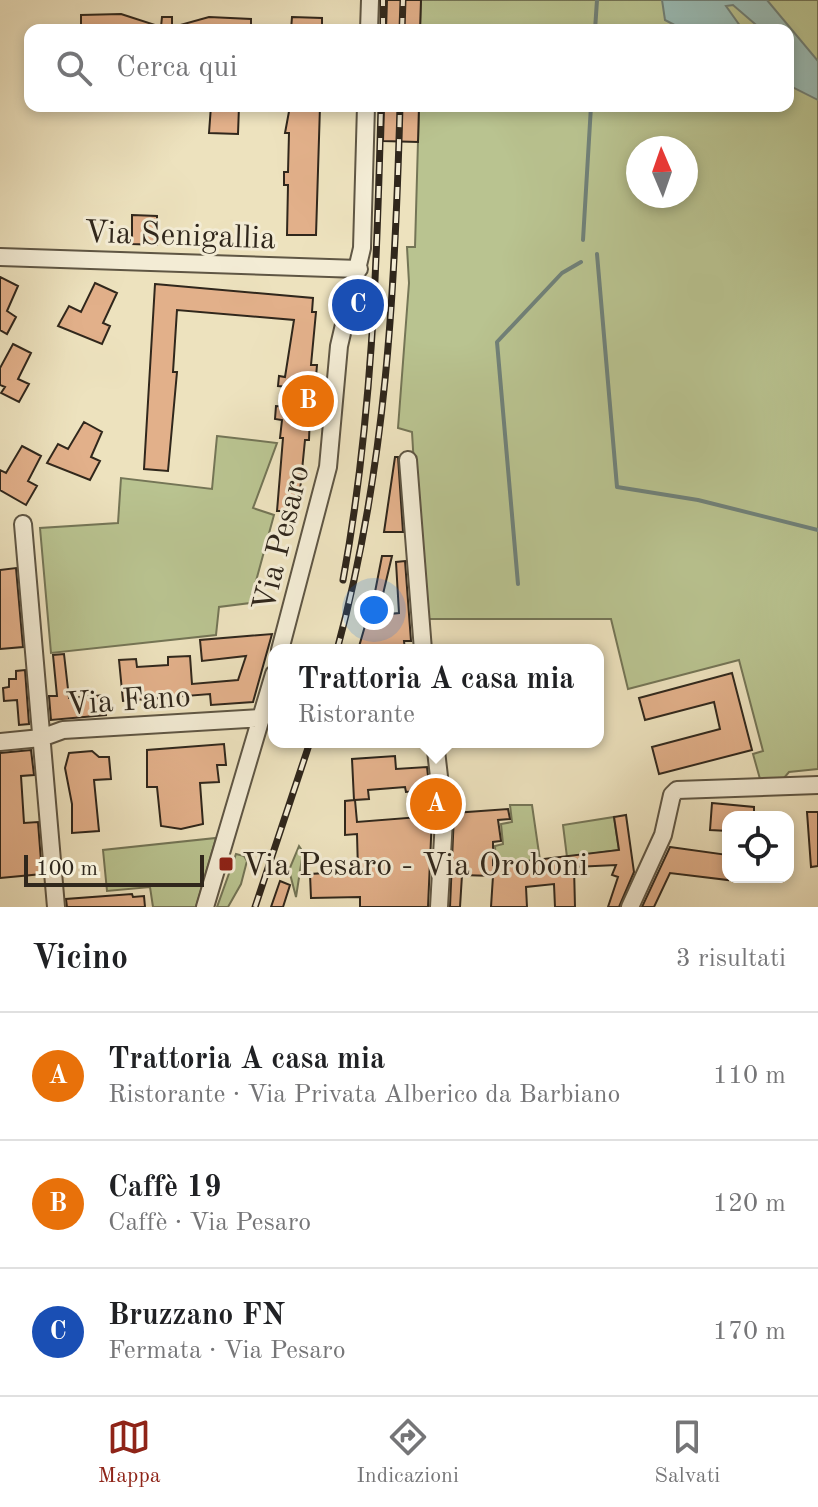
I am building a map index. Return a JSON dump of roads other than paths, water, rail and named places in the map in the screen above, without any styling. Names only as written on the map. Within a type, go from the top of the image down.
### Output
[{"type":"street","points":[[369,24],[370,0]]},
{"type":"street","name":"Via Pesaro","points":[[282,644],[328,467],[339,346],[359,269],[366,112]]},
{"type":"street","name":"Via Senigallia","points":[[0,257],[359,269]]},
{"type":"street","points":[[408,460],[423,644]]},
{"type":"street","points":[[23,524],[56,907]]},
{"type":"street","points":[[205,907],[268,696]]},
{"type":"street","name":"Via Fano","points":[[0,742],[41,738],[63,730],[262,718]]},
{"type":"street","points":[[436,748],[444,820],[439,907]]},
{"type":"street","points":[[630,907],[663,835],[674,792],[818,785]]},
{"type":"water","points":[[662,0],[767,0],[787,24],[755,24],[733,5],[726,6],[739,24],[673,24],[665,20]]},
{"type":"water","points":[[794,32],[818,61],[818,100],[794,88]]},
{"type":"waterway","points":[[595,24],[597,0]]},
{"type":"waterway","points":[[583,240],[591,112]]},
{"type":"waterway","points":[[597,254],[617,487],[698,500],[818,530]]},
{"type":"waterway","points":[[518,584],[497,342],[562,273],[581,262]]},
{"type":"railway","points":[[383,0],[383,24]]},
{"type":"railway","points":[[402,24],[403,0]]},
{"type":"railway","points":[[343,580],[367,403],[381,112]]},
{"type":"railway","points":[[338,644],[367,515],[385,380],[395,244],[400,112]]},
{"type":"railway","points":[[255,907],[308,748]]},
{"type":"place","name":"Bruzzano FN","points":[[358,305]]},
{"type":"place","name":"Caffè 19","points":[[308,401]]},
{"type":"place","name":"Trattoria A casa mia","points":[[436,804]]},
{"type":"place","name":"Via Pesaro - Via Oroboni","points":[[226,864]]}]
